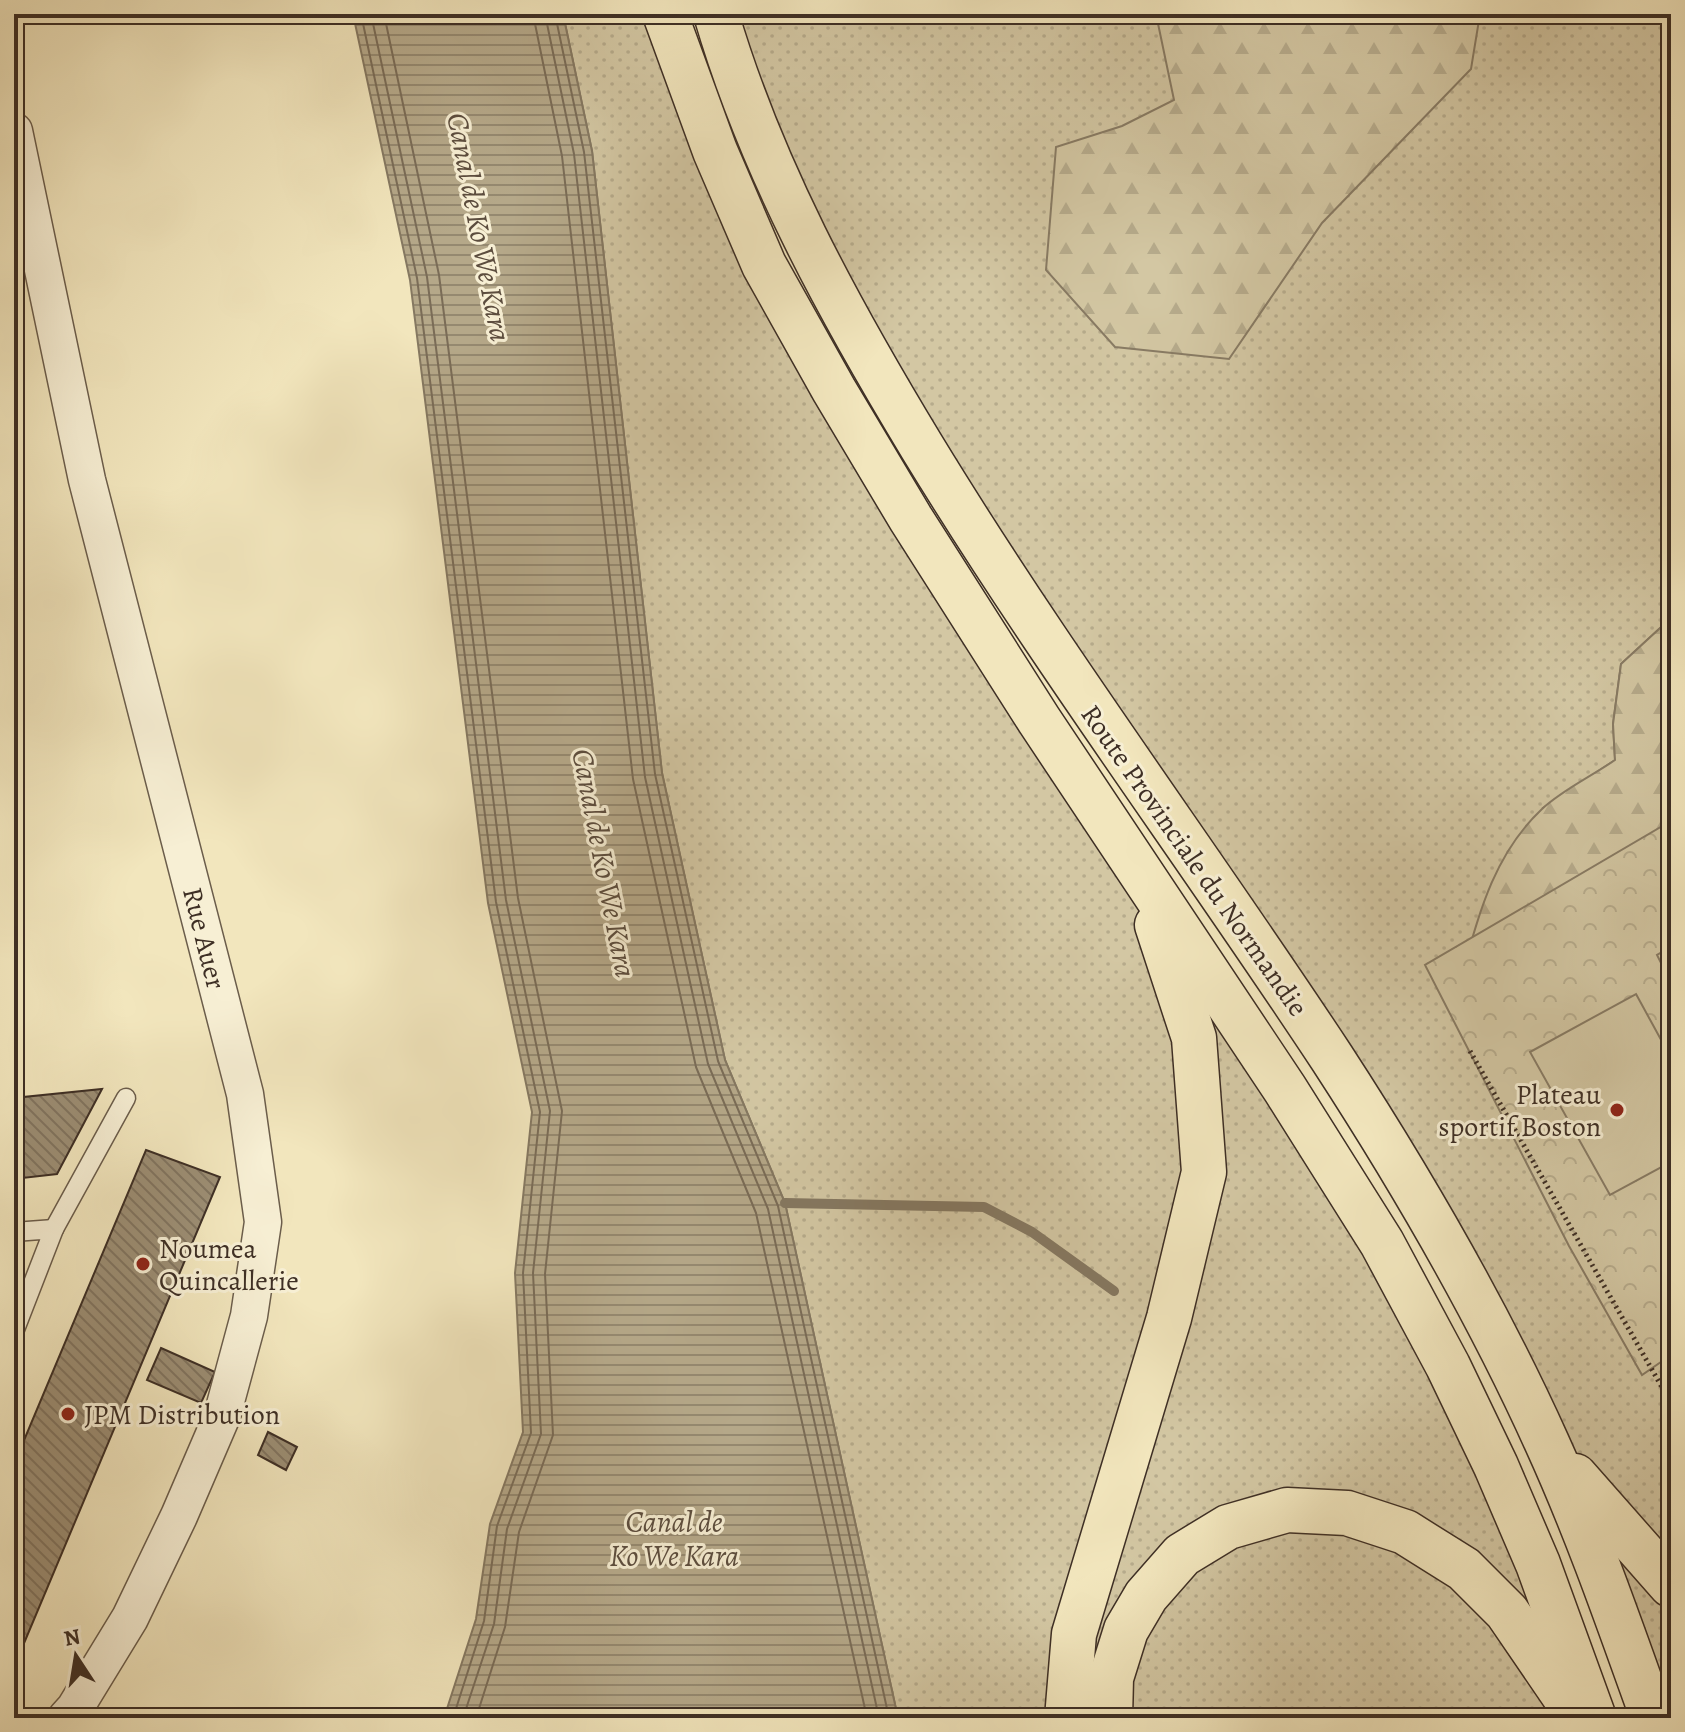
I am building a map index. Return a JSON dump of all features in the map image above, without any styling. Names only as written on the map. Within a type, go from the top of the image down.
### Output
[{"type":"highway","name":"Route Provinciale du Normandie","points":[[665,14],[715,151],[764,265],[818,362],[911,519],[1141,875],[1285,1089],[1382,1243],[1448,1366],[1496,1466],[1538,1564],[1594,1718]]},
{"type":"highway","name":"Route Provinciale du Normandie","points":[[716,14],[759,138],[810,248],[869,359],[952,496],[1084,698],[1333,1059],[1431,1219],[1498,1343],[1547,1443],[1590,1546],[1653,1718]]},
{"type":"highway","points":[[1067,1718],[1065,1710],[1074,1634],[1169,1318],[1204,1172],[1194,1038],[1141,875]]},
{"type":"highway","points":[[1547,1443],[1671,1585]]},
{"type":"highway","points":[[1110,1718],[1111,1678],[1126,1630],[1146,1596],[1182,1555],[1228,1527],[1287,1510],[1347,1513],[1405,1532],[1464,1569],[1507,1612],[1579,1718]]},
{"type":"street","name":"Rue Auer","points":[[14,131],[87,480],[245,1094],[263,1222],[249,1316],[222,1416],[130,1618],[66,1718]]},
{"type":"lane","points":[[14,1332],[54,1229],[126,1098]]},
{"type":"lane","points":[[14,1232],[54,1229]]},
{"type":"path","points":[[1470,1051],[1671,1403]]},
{"type":"path","points":[[1666,1391],[1671,1362]]},
{"type":"green space","points":[[563,14],[665,14],[764,265],[1382,1243],[1594,1718],[898,1718],[785,1203],[725,1060],[662,773],[592,151]]},
{"type":"green space","points":[[716,14],[1671,14],[1671,618],[1621,664],[1613,724],[1615,760],[1543,808],[1671,997],[1671,1383],[1666,1391],[1671,1403],[1671,1718],[1498,1343],[952,496]]},
{"type":"green space","points":[[1156,14],[1480,14],[1471,69],[1322,223],[1229,359],[1115,347],[1046,270],[1056,147],[1122,126],[1174,100]]},
{"type":"green space","points":[[1671,618],[1671,997],[1460,982],[1489,889],[1511,847],[1525,827],[1550,802],[1615,760],[1613,724],[1621,664]]},
{"type":"green space","points":[[1671,821],[1671,1355],[1642,1375],[1569,1246],[1425,965]]},
{"type":"green space","points":[[1671,947],[1671,983],[1657,955]]},
{"type":"green space","name":"Plateau sportif Boston","points":[[1636,994],[1671,1058],[1671,1162],[1610,1195],[1530,1052]]},
{"type":"water","name":"Canal de Ko We Kara","points":[[353,14],[563,14],[592,151],[662,773],[725,1060],[785,1203],[898,1718],[444,1718],[476,1619],[490,1524],[523,1432],[515,1273],[532,1112],[488,903],[410,280]]},
{"type":"building","points":[[102,1089],[57,1174],[14,1179],[14,1098]]},
{"type":"building","points":[[146,1150],[220,1177],[14,1667],[14,1464]]},
{"type":"building","points":[[161,1348],[215,1372],[201,1403],[147,1380]]},
{"type":"building","points":[[268,1432],[297,1447],[286,1470],[258,1455]]},
{"type":"waterway","points":[[785,1203],[984,1207],[1032,1232],[1114,1291]]},
{"type":"place","name":"Plateau sportif Boston","points":[[1617,1110]]},
{"type":"place","name":"Noumea Quincallerie","points":[[143,1264]]},
{"type":"place","name":"JPM Distribution","points":[[68,1414]]}]
